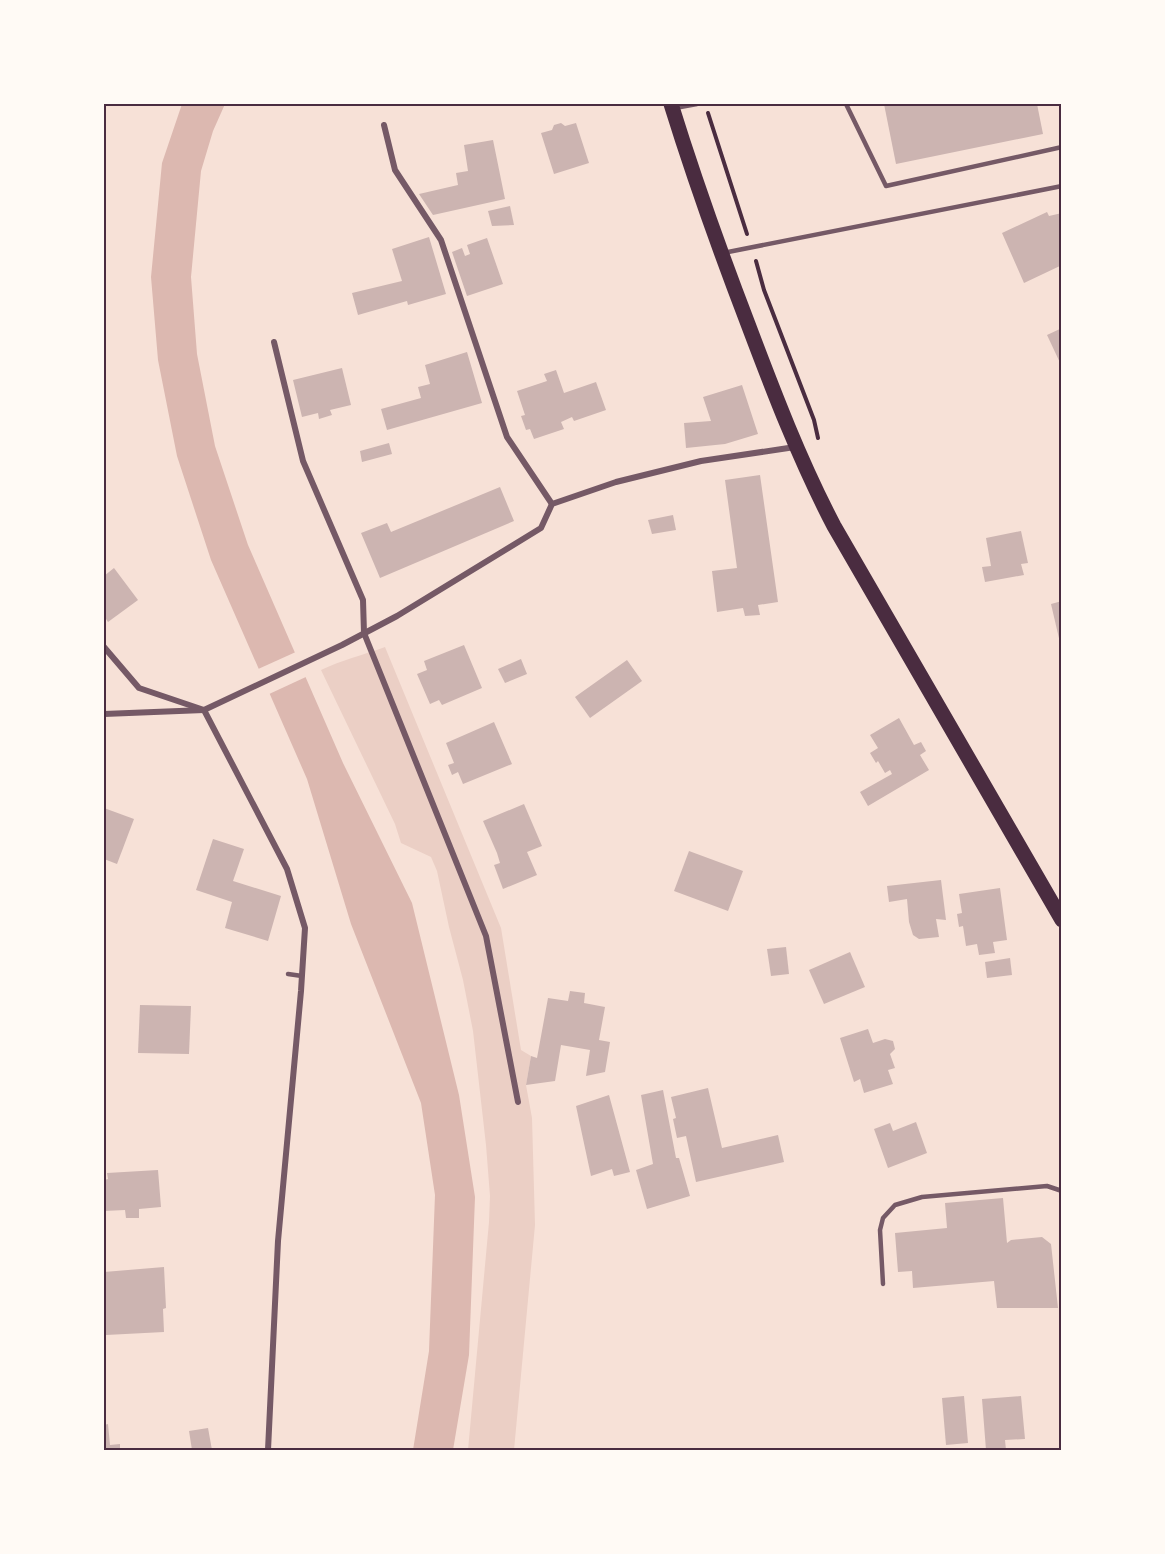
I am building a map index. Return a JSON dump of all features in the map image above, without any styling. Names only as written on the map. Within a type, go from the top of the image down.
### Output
[{"type":"main road","points":[[672,106],[721,254],[795,447],[834,526],[1062,920]]},
{"type":"street","points":[[384,125],[395,170],[441,240],[507,437],[552,504]]},
{"type":"street","points":[[274,342],[303,461],[363,600],[364,633],[486,936],[518,1102]]},
{"type":"street","points":[[104,714],[204,710],[342,645],[397,616],[542,528],[552,504],[616,482],[701,461],[795,447]]},
{"type":"street","points":[[104,647],[139,688],[204,710],[287,869],[305,928],[278,1241],[268,1450]]},
{"type":"lane","points":[[672,106],[697,104]]},
{"type":"lane","points":[[846,104],[886,186],[1062,147]]},
{"type":"lane","points":[[721,254],[1062,186]]},
{"type":"lane","points":[[288,974],[302,976]]},
{"type":"lane","points":[[883,1284],[879,1230],[883,1218],[895,1205],[922,1197],[1047,1186],[1062,1191]]},
{"type":"path","points":[[705,104],[764,290],[814,420],[820,447]]},
{"type":"shaded area","points":[[182,104],[225,104],[213,131],[201,171],[191,277],[197,354],[215,446],[248,545],[343,763],[412,903],[459,1095],[475,1197],[469,1355],[453,1450],[413,1450],[429,1351],[435,1195],[421,1103],[351,924],[307,779],[211,560],[177,456],[158,360],[151,277],[162,163]]},
{"type":"shaded area","points":[[385,647],[501,928],[521,1050],[531,1056],[526,1085],[532,1118],[535,1225],[514,1450],[468,1450],[490,1196],[473,1031],[437,871],[431,857],[401,843],[395,824],[321,670]]},
{"type":"pier","points":[[298,651],[308,676],[267,695],[256,670]]},
{"type":"building","points":[[884,104],[1037,104],[1043,134],[896,164]]},
{"type":"building","points":[[561,123],[565,126],[576,123],[589,163],[554,174],[541,133],[552,130],[554,125]]},
{"type":"building","points":[[493,140],[505,199],[433,215],[419,194],[458,185],[456,173],[468,171],[464,145]]},
{"type":"building","points":[[510,206],[514,225],[492,226],[488,211]]},
{"type":"building","points":[[1047,212],[1049,216],[1062,213],[1062,265],[1024,283],[1002,233]]},
{"type":"building","points":[[429,237],[446,294],[408,305],[407,301],[358,315],[352,293],[402,281],[392,249]]},
{"type":"building","points":[[487,238],[503,284],[467,296],[452,252],[462,248],[465,256],[470,254],[467,245]]},
{"type":"building","points":[[1062,328],[1062,367],[1047,335]]},
{"type":"building","points":[[467,352],[482,403],[387,430],[381,409],[421,398],[418,387],[430,384],[425,365]]},
{"type":"building","points":[[342,368],[351,405],[330,410],[332,415],[319,419],[318,413],[302,417],[293,380]]},
{"type":"building","points":[[556,370],[564,393],[596,382],[606,410],[574,421],[572,417],[561,422],[564,429],[534,439],[530,429],[526,430],[521,416],[525,415],[517,391],[547,381],[544,374]]},
{"type":"building","points":[[742,385],[758,434],[725,444],[686,448],[684,423],[711,421],[703,397]]},
{"type":"building","points":[[389,443],[392,454],[362,462],[360,451]]},
{"type":"building","points":[[760,475],[778,602],[758,605],[760,615],[745,616],[743,608],[717,612],[712,571],[737,568],[725,480]]},
{"type":"building","points":[[500,487],[514,521],[380,578],[361,533],[387,523],[391,532]]},
{"type":"building","points":[[673,515],[676,530],[652,534],[648,520]]},
{"type":"building","points":[[1021,531],[1028,563],[1021,564],[1024,575],[985,582],[982,567],[991,566],[986,538]]},
{"type":"building","points":[[114,568],[138,600],[108,622],[104,616],[104,576]]},
{"type":"building","points":[[1062,601],[1062,646],[1061,647],[1051,604]]},
{"type":"building","points":[[464,645],[482,688],[442,705],[439,700],[430,704],[417,674],[427,670],[424,661]]},
{"type":"building","points":[[521,659],[527,674],[505,683],[498,669]]},
{"type":"building","points":[[627,660],[642,681],[590,718],[575,697]]},
{"type":"building","points":[[899,718],[914,745],[921,742],[926,751],[920,755],[929,770],[868,806],[860,792],[892,774],[890,770],[885,773],[870,753],[878,748],[870,735]]},
{"type":"building","points":[[494,722],[512,764],[463,784],[458,772],[452,775],[448,765],[454,763],[446,743]]},
{"type":"building","points":[[524,804],[542,846],[527,852],[537,875],[503,889],[494,865],[500,863],[483,821]]},
{"type":"building","points":[[104,808],[134,819],[117,864],[104,859]]},
{"type":"building","points":[[213,839],[244,849],[233,881],[281,896],[268,941],[225,928],[232,902],[196,890]]},
{"type":"building","points":[[689,851],[743,871],[728,911],[674,891]]},
{"type":"building","points":[[941,880],[946,920],[936,919],[939,937],[919,939],[913,935],[909,922],[907,899],[889,902],[887,886]]},
{"type":"building","points":[[1000,888],[1007,940],[993,942],[995,953],[979,955],[977,944],[966,946],[963,926],[959,927],[957,914],[962,913],[959,894]]},
{"type":"building","points":[[786,947],[789,974],[771,976],[767,949]]},
{"type":"building","points":[[850,952],[865,987],[824,1004],[809,970]]},
{"type":"building","points":[[1010,958],[1012,975],[987,978],[985,962]]},
{"type":"building","points":[[570,991],[585,993],[584,1003],[605,1007],[599,1040],[610,1042],[605,1072],[586,1076],[590,1050],[561,1045],[555,1081],[526,1085],[531,1056],[537,1058],[548,998],[568,1001]]},
{"type":"building","points":[[140,1005],[191,1006],[189,1054],[138,1053]]},
{"type":"building","points":[[868,1029],[873,1043],[885,1039],[893,1041],[895,1049],[890,1054],[895,1068],[888,1070],[893,1084],[864,1093],[860,1079],[854,1082],[840,1038]]},
{"type":"building","points":[[708,1088],[722,1148],[778,1135],[784,1162],[696,1182],[686,1136],[677,1138],[673,1119],[676,1118],[671,1097]]},
{"type":"building","points":[[663,1090],[676,1158],[679,1158],[690,1196],[647,1209],[636,1170],[653,1164],[641,1095]]},
{"type":"building","points":[[609,1095],[630,1172],[614,1176],[612,1169],[591,1176],[576,1106]]},
{"type":"building","points":[[916,1122],[927,1153],[888,1168],[874,1129],[890,1123],[893,1131]]},
{"type":"building","points":[[158,1170],[161,1207],[139,1209],[139,1218],[126,1218],[125,1210],[104,1211],[104,1180],[108,1179],[107,1173]]},
{"type":"building","points":[[1003,1198],[1007,1243],[1011,1240],[1042,1237],[1051,1244],[1058,1308],[997,1308],[994,1281],[913,1288],[912,1271],[898,1272],[895,1233],[947,1228],[945,1203]]},
{"type":"building","points":[[164,1267],[166,1308],[163,1309],[164,1332],[106,1335],[104,1272]]},
{"type":"building","points":[[964,1396],[968,1443],[946,1445],[942,1398]]},
{"type":"building","points":[[1021,1396],[1025,1439],[1005,1440],[1006,1450],[986,1450],[982,1399]]},
{"type":"building","points":[[108,1424],[110,1445],[120,1444],[120,1450],[104,1450],[104,1425]]},
{"type":"building","points":[[208,1428],[212,1450],[192,1450],[189,1431]]}]
